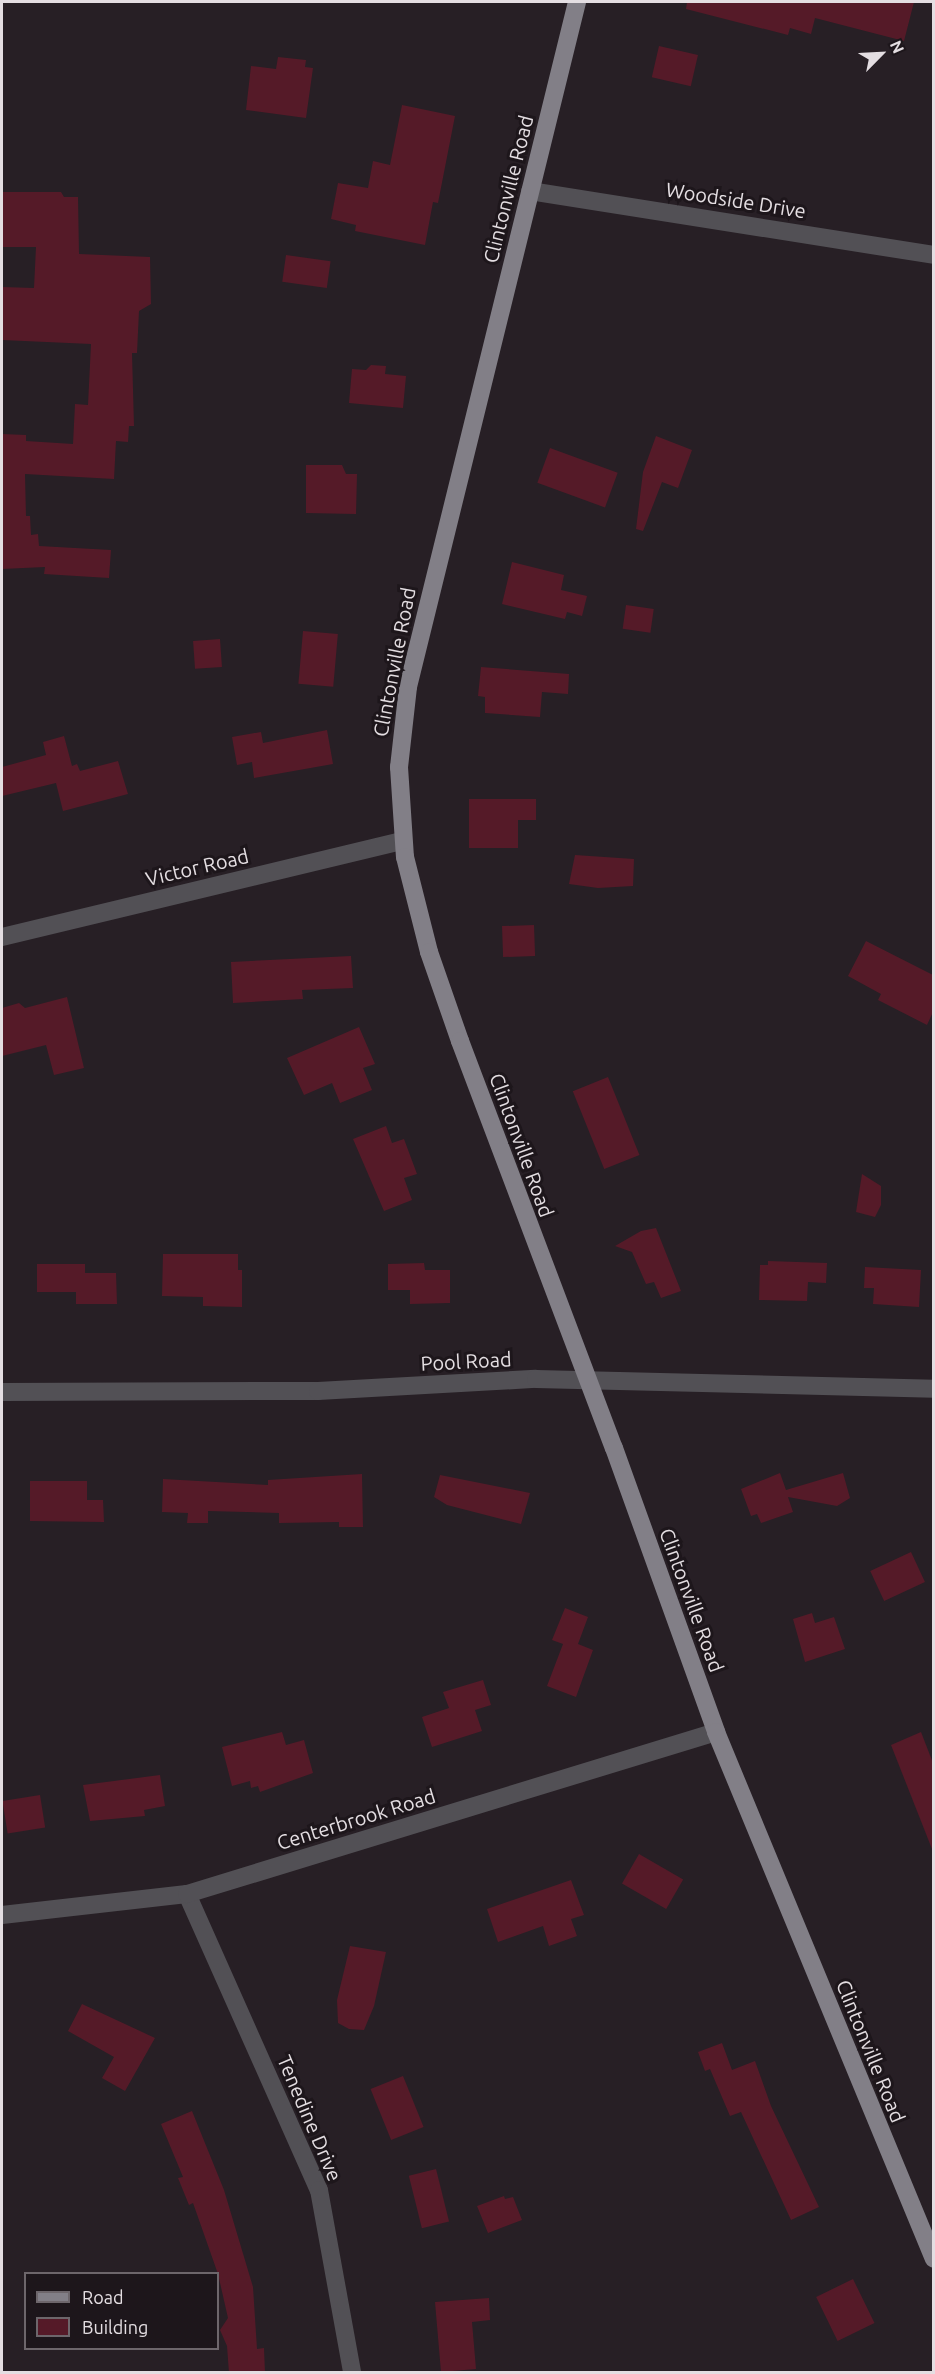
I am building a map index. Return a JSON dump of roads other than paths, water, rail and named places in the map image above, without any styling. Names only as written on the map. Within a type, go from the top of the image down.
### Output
[{"type":"main road","name":"Clintonville Road","points":[[577,2],[408,687],[399,767],[403,841],[429,952],[716,1732],[933,2259]]},
{"type":"street","name":"Woodside Drive","points":[[530,191],[933,255]]},
{"type":"street","name":"Victor Road","points":[[2,937],[403,841]]},
{"type":"street","name":"Pool Road","points":[[2,1392],[318,1391],[536,1379],[933,1389]]},
{"type":"street","name":"Centerbrook Road","points":[[2,1915],[187,1894],[716,1732]]},
{"type":"street","name":"Tenedine Drive","points":[[187,1894],[319,2190],[352,2373]]}]
